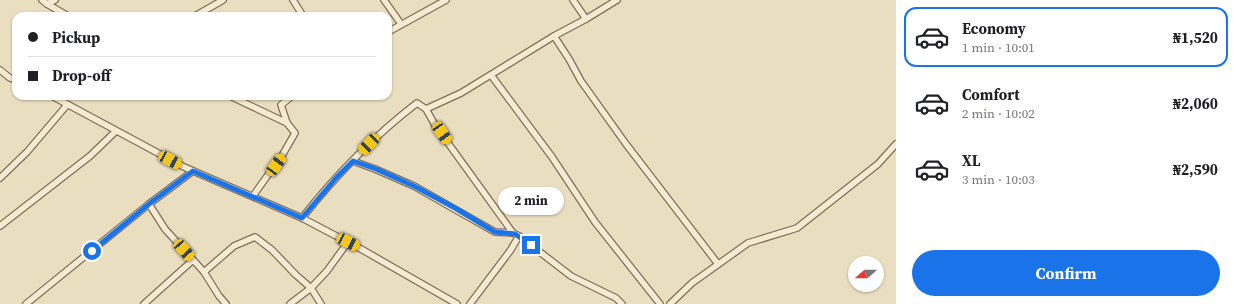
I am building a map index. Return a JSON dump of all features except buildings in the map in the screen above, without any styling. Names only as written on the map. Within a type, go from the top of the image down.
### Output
[{"type":"street","points":[[42,0],[61,12]]},
{"type":"street","points":[[47,4],[55,0]]},
{"type":"street","points":[[202,12],[223,0]]},
{"type":"street","points":[[293,0],[300,12]]},
{"type":"street","points":[[384,0],[401,24]]},
{"type":"street","points":[[392,30],[446,0]]},
{"type":"street","points":[[573,0],[586,19]]},
{"type":"street","points":[[426,109],[461,93],[554,36],[617,0]]},
{"type":"street","points":[[554,36],[570,58],[581,81],[626,144],[718,264]]},
{"type":"street","points":[[0,70],[12,79]]},
{"type":"street","points":[[491,75],[552,157],[595,222],[660,304]]},
{"type":"street","points":[[59,100],[193,171],[302,218],[348,242],[457,304]]},
{"type":"street","points":[[238,100],[287,123]]},
{"type":"street","points":[[253,196],[283,154],[295,133],[287,123],[281,105],[287,100]]},
{"type":"street","points":[[302,218],[336,178],[390,124],[417,103],[426,109],[435,125],[513,233]]},
{"type":"street","points":[[0,178],[27,152],[67,105]]},
{"type":"street","points":[[0,226],[90,156],[116,131]]},
{"type":"street","points":[[670,304],[692,283],[748,243],[797,228],[878,164],[896,144]]},
{"type":"street","points":[[353,161],[376,169],[414,186],[495,232],[513,233],[519,236],[571,276],[616,298],[622,304]]},
{"type":"street","points":[[26,304],[149,204],[193,171]]},
{"type":"street","points":[[149,204],[165,229],[204,272],[219,296],[226,304]]},
{"type":"street","points":[[470,304],[510,251],[519,236]]},
{"type":"street","points":[[204,272],[234,246],[256,237],[272,250],[311,288],[321,304]]},
{"type":"street","points":[[290,304],[311,288],[327,271],[348,242]]},
{"type":"street","points":[[144,304],[193,260]]},
{"type":"route","points":[[92,251],[149,204],[193,171],[302,218],[336,178],[353,161],[376,169],[414,186],[474,218],[495,232],[513,233],[531,245]]}]
